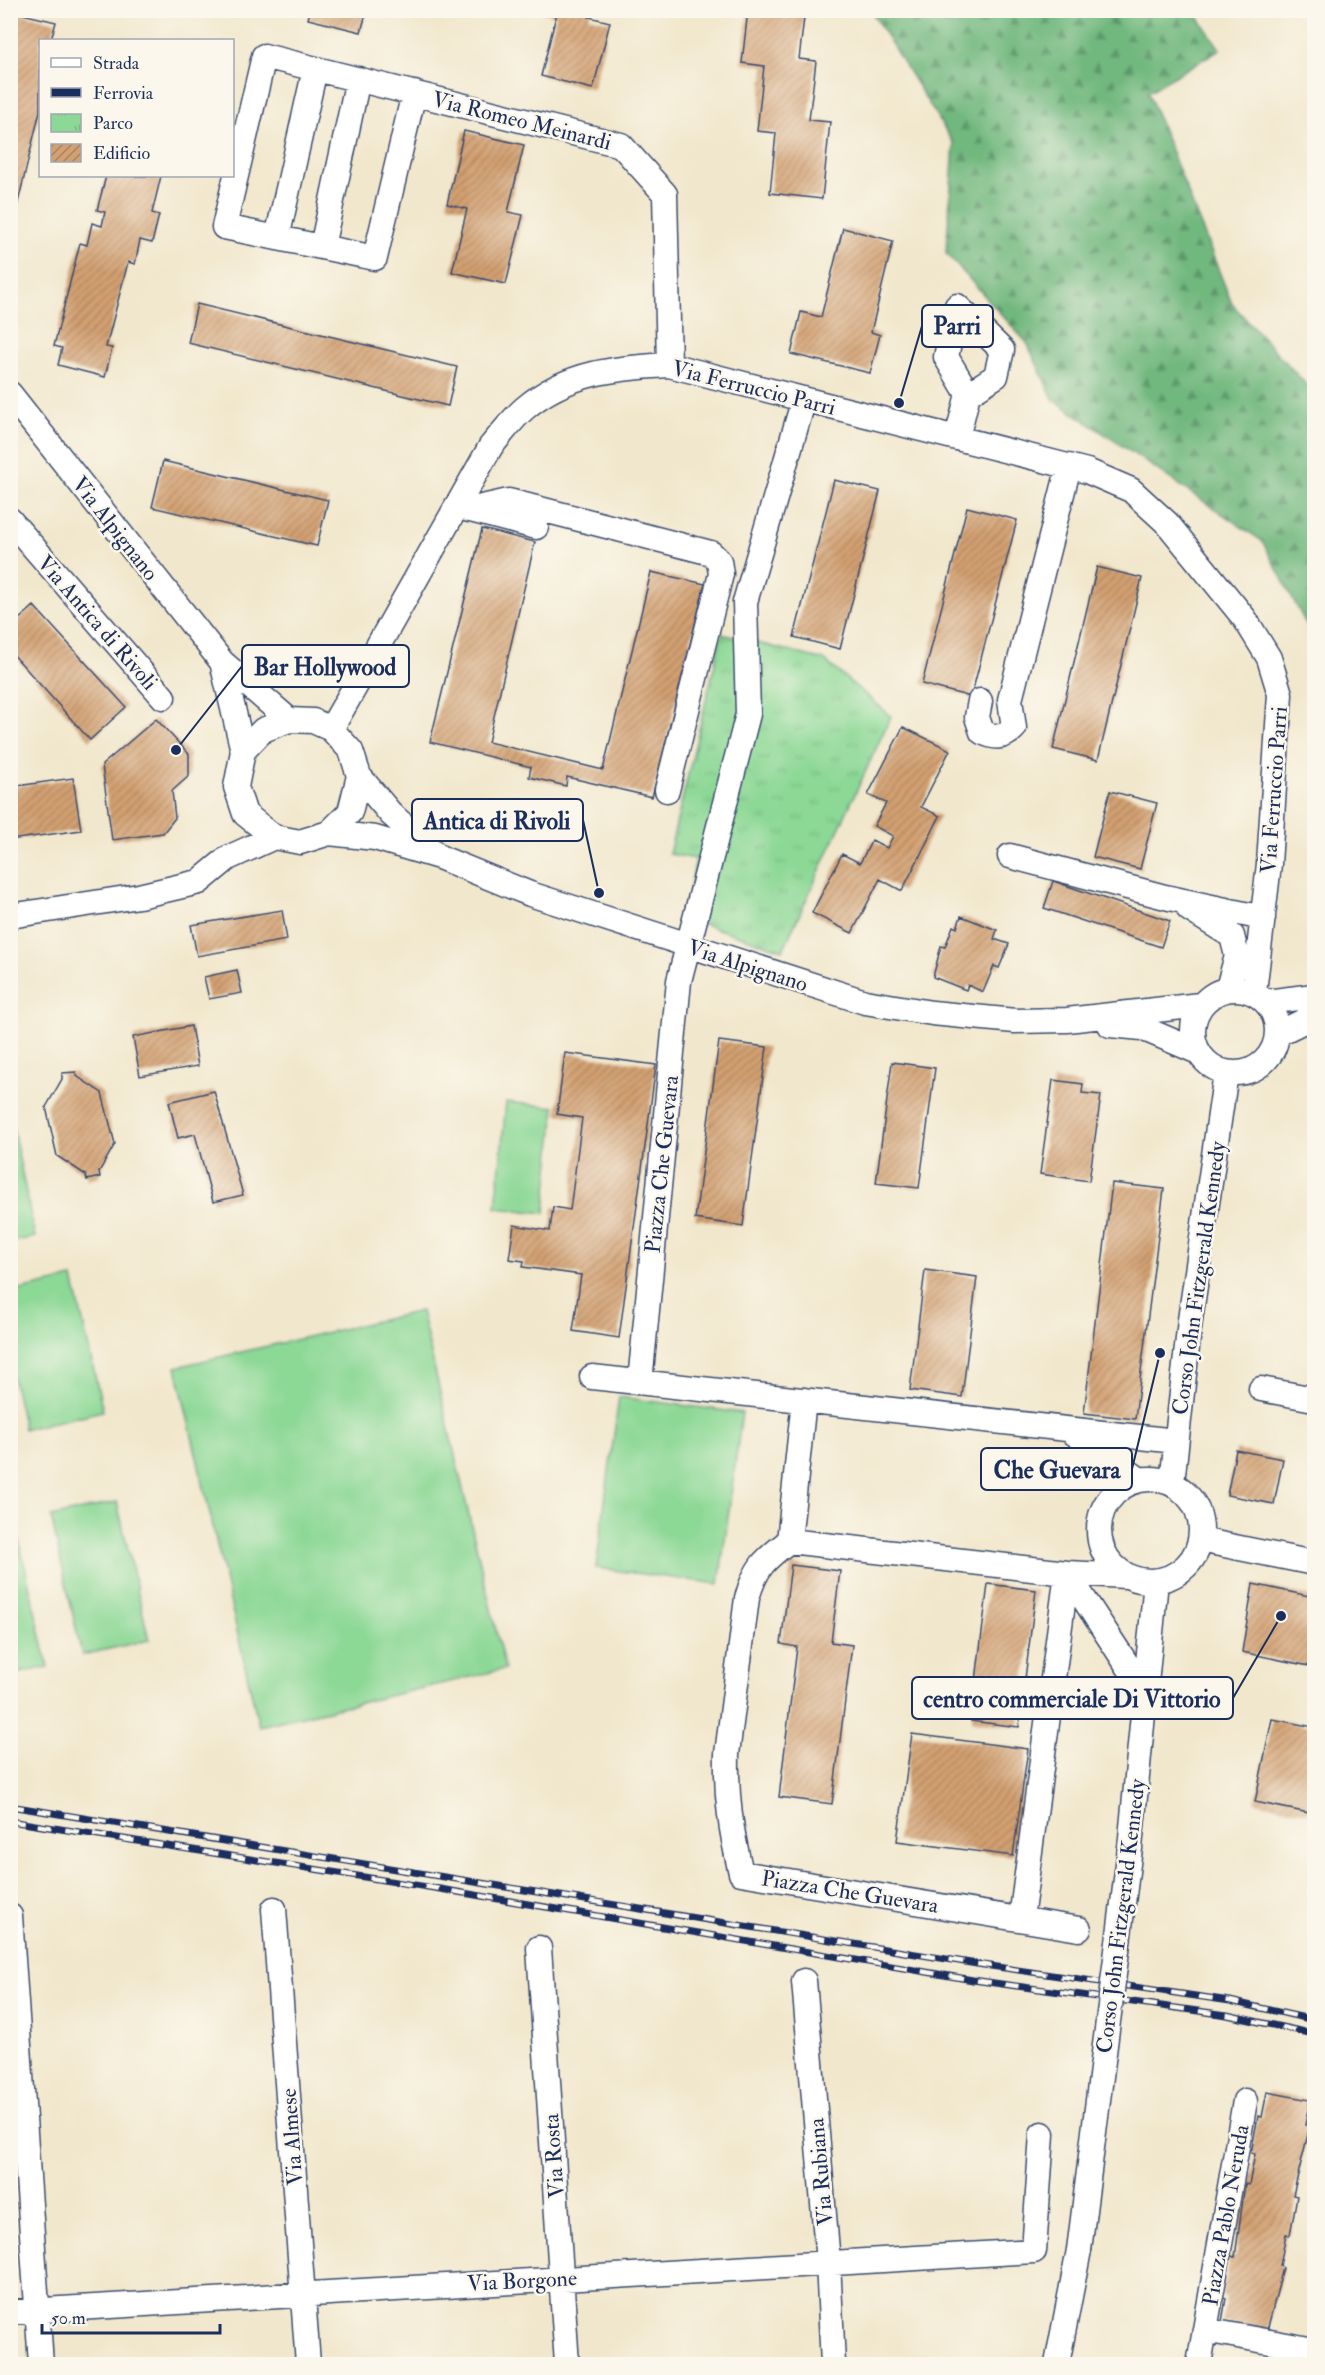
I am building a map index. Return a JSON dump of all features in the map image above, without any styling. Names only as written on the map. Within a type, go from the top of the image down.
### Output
[{"type":"street","name":"Via Romeo Meinardi","points":[[277,238],[224,227],[264,56],[621,145],[665,194],[669,365]]},
{"type":"street","points":[[315,69],[277,238],[375,258],[414,93]]},
{"type":"street","points":[[322,247],[358,79]]},
{"type":"street","name":"Via Ferruccio Parri","points":[[330,729],[463,508],[491,446],[524,408],[562,382],[611,368],[669,365],[1069,466],[1131,490],[1167,523],[1245,619],[1269,658],[1280,694],[1269,864],[1263,918],[1260,997]]},
{"type":"street","name":"Via Alpignano","points":[[10,394],[222,662]]},
{"type":"street","points":[[957,438],[968,394]]},
{"type":"street","name":"Piazza Che Guevara","points":[[640,1382],[679,981],[748,714],[745,602],[804,399]]},
{"type":"street","points":[[980,701],[977,717],[982,732],[994,738],[1006,736],[1014,729],[1011,700],[1069,466]]},
{"type":"street","points":[[463,508],[508,501],[711,553],[719,561],[721,574],[667,790]]},
{"type":"street","points":[[463,508],[536,527]]},
{"type":"street","name":"Via Antica di Rivoli","points":[[10,520],[163,697]]},
{"type":"street","points":[[222,662],[289,720]]},
{"type":"street","points":[[222,662],[243,751],[236,787],[245,814],[274,837],[300,842],[329,834],[375,838],[440,857]]},
{"type":"street","points":[[243,751],[263,730],[289,720],[313,721],[330,729],[351,751],[359,776],[391,814],[440,857]]},
{"type":"street","points":[[329,834],[350,812],[359,776]]},
{"type":"street","points":[[228,858],[245,814]]},
{"type":"street","points":[[10,916],[139,896],[199,882],[228,858],[274,837]]},
{"type":"street","points":[[1010,856],[1166,897],[1263,918]]},
{"type":"street","name":"Via Alpignano","points":[[440,857],[530,894],[865,1002],[932,1013],[1015,1021],[1067,1020],[1200,1005]]},
{"type":"street","points":[[1166,897],[1212,921],[1232,936],[1237,956],[1227,988]]},
{"type":"street","points":[[1260,997],[1274,1014],[1278,1034],[1273,1049],[1261,1065],[1245,1072],[1226,1073],[1207,1064],[1196,1051],[1192,1030],[1200,1005],[1210,996],[1227,988],[1260,997],[1314,996]]},
{"type":"street","points":[[1278,1034],[1314,1016]]},
{"type":"street","name":"Via Alpignano","points":[[1067,1020],[1142,1028],[1196,1051]]},
{"type":"street","name":"Corso John Fitzgerald Kennedy","points":[[1172,1483],[1190,1320],[1226,1073]]},
{"type":"street","points":[[592,1377],[1176,1441]]},
{"type":"street","points":[[1261,1389],[1314,1399]]},
{"type":"street","points":[[804,1400],[789,1541],[1156,1581],[1178,1573],[1190,1562],[1200,1540],[1201,1524],[1193,1502],[1172,1483],[1150,1478],[1129,1483],[1112,1494],[1101,1512],[1098,1538],[1107,1560],[1126,1576]]},
{"type":"street","points":[[1068,1429],[1140,1480]]},
{"type":"street","points":[[1200,1540],[1314,1563]]},
{"type":"street","name":"Piazza Che Guevara","points":[[789,1541],[764,1560],[754,1575],[747,1598],[727,1754],[728,1815],[741,1873],[1079,1929]]},
{"type":"street","points":[[1067,1573],[1145,1692]]},
{"type":"street","points":[[1021,1919],[1067,1573]]},
{"type":"street","name":"Corso John Fitzgerald Kennedy","points":[[1057,2364],[1079,2250],[1130,1848],[1156,1581]]},
{"type":"street","name":"Via Almese","points":[[274,1909],[308,2364]]},
{"type":"street","points":[[10,1916],[40,2364]]},
{"type":"street","name":"Via Rosta","points":[[538,1948],[567,2364]]},
{"type":"street","name":"Via Rubiana","points":[[804,1981],[828,2262],[833,2364]]},
{"type":"street","name":"Piazza Pablo Neruda","points":[[1199,2364],[1245,2101]]},
{"type":"street","name":"Via Borgone","points":[[10,2312],[1034,2251],[1042,2134]]},
{"type":"street","name":"Corso John Fitzgerald Kennedy","points":[[1073,2364],[1079,2250]]},
{"type":"street","name":"Piazza Pablo Neruda","points":[[1205,2330],[1314,2350]]},
{"type":"green space","points":[[876,10],[1194,11],[1220,49],[1148,92],[1232,304],[1314,393],[1314,639],[1262,541],[1053,399],[1027,343],[946,253],[954,144],[874,16]]},
{"type":"green space","points":[[722,634],[824,660],[891,716],[783,950],[684,918],[696,859],[669,854]]},
{"type":"green space","points":[[506,1102],[555,1107],[545,1213],[496,1208]]},
{"type":"green space","points":[[10,1114],[35,1237],[11,1242],[10,1242]]},
{"type":"green space","points":[[73,1278],[103,1411],[24,1429],[11,1370],[11,1292]]},
{"type":"green space","points":[[421,1311],[505,1669],[259,1726],[176,1367]]},
{"type":"green space","points":[[619,1397],[742,1413],[719,1584],[596,1568]]},
{"type":"green space","points":[[117,1502],[149,1640],[82,1655],[51,1517]]},
{"type":"green space","points":[[11,1506],[48,1667],[10,1675]]},
{"type":"building","points":[[310,10],[367,10],[361,32],[308,19]]},
{"type":"building","points":[[535,10],[591,10],[589,17],[610,22],[593,89],[541,76],[556,16]]},
{"type":"building","points":[[748,10],[805,10],[799,59],[816,61],[809,120],[830,122],[822,199],[770,193],[776,133],[757,131],[764,66],[742,63]]},
{"type":"building","points":[[10,11],[56,22],[51,39],[39,39],[39,115],[14,219],[10,218]]},
{"type":"building","points":[[464,131],[524,145],[508,212],[523,215],[506,284],[452,272],[467,209],[447,204]]},
{"type":"building","points":[[106,177],[161,177],[152,213],[159,215],[152,243],[140,240],[135,264],[128,262],[106,347],[112,348],[105,377],[58,365],[62,348],[54,346],[80,243],[87,245],[92,223],[102,226],[105,212],[97,210]]},
{"type":"building","points":[[843,228],[893,241],[871,332],[880,335],[870,373],[791,354],[801,312],[821,317]]},
{"type":"building","points":[[197,304],[457,367],[448,406],[188,343]]},
{"type":"building","points":[[163,461],[328,500],[317,546],[152,507]]},
{"type":"building","points":[[834,480],[880,491],[840,649],[794,637]]},
{"type":"building","points":[[967,507],[1017,520],[971,697],[922,684]]},
{"type":"building","points":[[482,529],[535,542],[488,742],[603,770],[651,572],[705,584],[652,797],[567,777],[566,786],[529,777],[531,767],[430,742]]},
{"type":"building","points":[[1097,567],[1142,578],[1098,760],[1053,749]]},
{"type":"building","points":[[34,606],[126,707],[90,740],[10,651],[10,627]]},
{"type":"building","points":[[156,719],[189,754],[189,776],[172,791],[175,818],[163,833],[112,840],[102,765]]},
{"type":"building","points":[[903,727],[950,750],[921,807],[940,816],[902,891],[880,879],[852,933],[812,913],[842,854],[860,863],[872,840],[887,848],[893,836],[874,826],[886,803],[868,795]]},
{"type":"building","points":[[73,778],[81,830],[10,840],[10,787]]},
{"type":"building","points":[[1110,791],[1157,803],[1140,869],[1093,857]]},
{"type":"building","points":[[1053,881],[1170,921],[1161,947],[1044,908]]},
{"type":"building","points":[[282,910],[287,940],[197,956],[191,925]]},
{"type":"building","points":[[961,916],[997,930],[994,939],[1009,944],[999,968],[994,966],[983,992],[968,985],[966,990],[933,977],[941,946],[945,947],[953,926],[957,928]]},
{"type":"building","points":[[237,970],[242,993],[209,999],[204,977]]},
{"type":"building","points":[[191,1026],[198,1066],[140,1076],[133,1037]]},
{"type":"building","points":[[719,1041],[767,1047],[743,1226],[695,1219]]},
{"type":"building","points":[[565,1053],[656,1065],[619,1338],[573,1331],[581,1275],[523,1267],[524,1261],[509,1259],[514,1225],[550,1231],[553,1207],[570,1210],[582,1118],[557,1114]]},
{"type":"building","points":[[892,1062],[935,1068],[919,1188],[876,1183]]},
{"type":"building","points":[[76,1072],[78,1077],[102,1093],[115,1144],[99,1172],[100,1177],[87,1180],[86,1175],[57,1156],[46,1107],[62,1079],[62,1073]]},
{"type":"building","points":[[1053,1080],[1083,1084],[1082,1093],[1101,1095],[1089,1181],[1040,1174]]},
{"type":"building","points":[[214,1091],[243,1195],[213,1202],[195,1134],[178,1138],[169,1102]]},
{"type":"building","points":[[1112,1183],[1164,1189],[1135,1419],[1084,1413]]},
{"type":"building","points":[[925,1270],[977,1277],[962,1397],[910,1390]]},
{"type":"building","points":[[1236,1450],[1283,1459],[1274,1504],[1227,1495]]},
{"type":"building","points":[[791,1565],[840,1571],[831,1642],[852,1645],[832,1804],[779,1797],[797,1647],[781,1644]]},
{"type":"building","points":[[988,1584],[1036,1590],[1019,1727],[971,1721]]},
{"type":"building","points":[[1253,1584],[1314,1597],[1314,1667],[1242,1652]]},
{"type":"building","points":[[1272,1719],[1314,1727],[1314,1814],[1255,1802]]},
{"type":"building","points":[[912,1734],[1028,1749],[1013,1856],[897,1841]]},
{"type":"building","points":[[1267,2092],[1310,2100],[1305,2125],[1310,2126],[1293,2195],[1297,2196],[1290,2235],[1286,2234],[1280,2266],[1283,2268],[1267,2331],[1222,2322],[1226,2298],[1222,2297],[1230,2256],[1235,2257],[1245,2184],[1249,2185],[1255,2154],[1251,2153],[1258,2116],[1262,2117]]},
{"type":"railway","points":[[10,1806],[977,1964],[1230,2001],[1314,2020]]},
{"type":"railway","points":[[10,1821],[440,1889],[973,1980],[1227,2015],[1314,2034]]},
{"type":"place","name":"Parri","points":[[899,403]]},
{"type":"place","name":"Bar Hollywood","points":[[176,750]]},
{"type":"place","name":"Antica di Rivoli","points":[[599,893]]},
{"type":"place","name":"Che Guevara","points":[[1160,1353]]},
{"type":"place","name":"centro commerciale Di Vittorio","points":[[1281,1616]]}]
